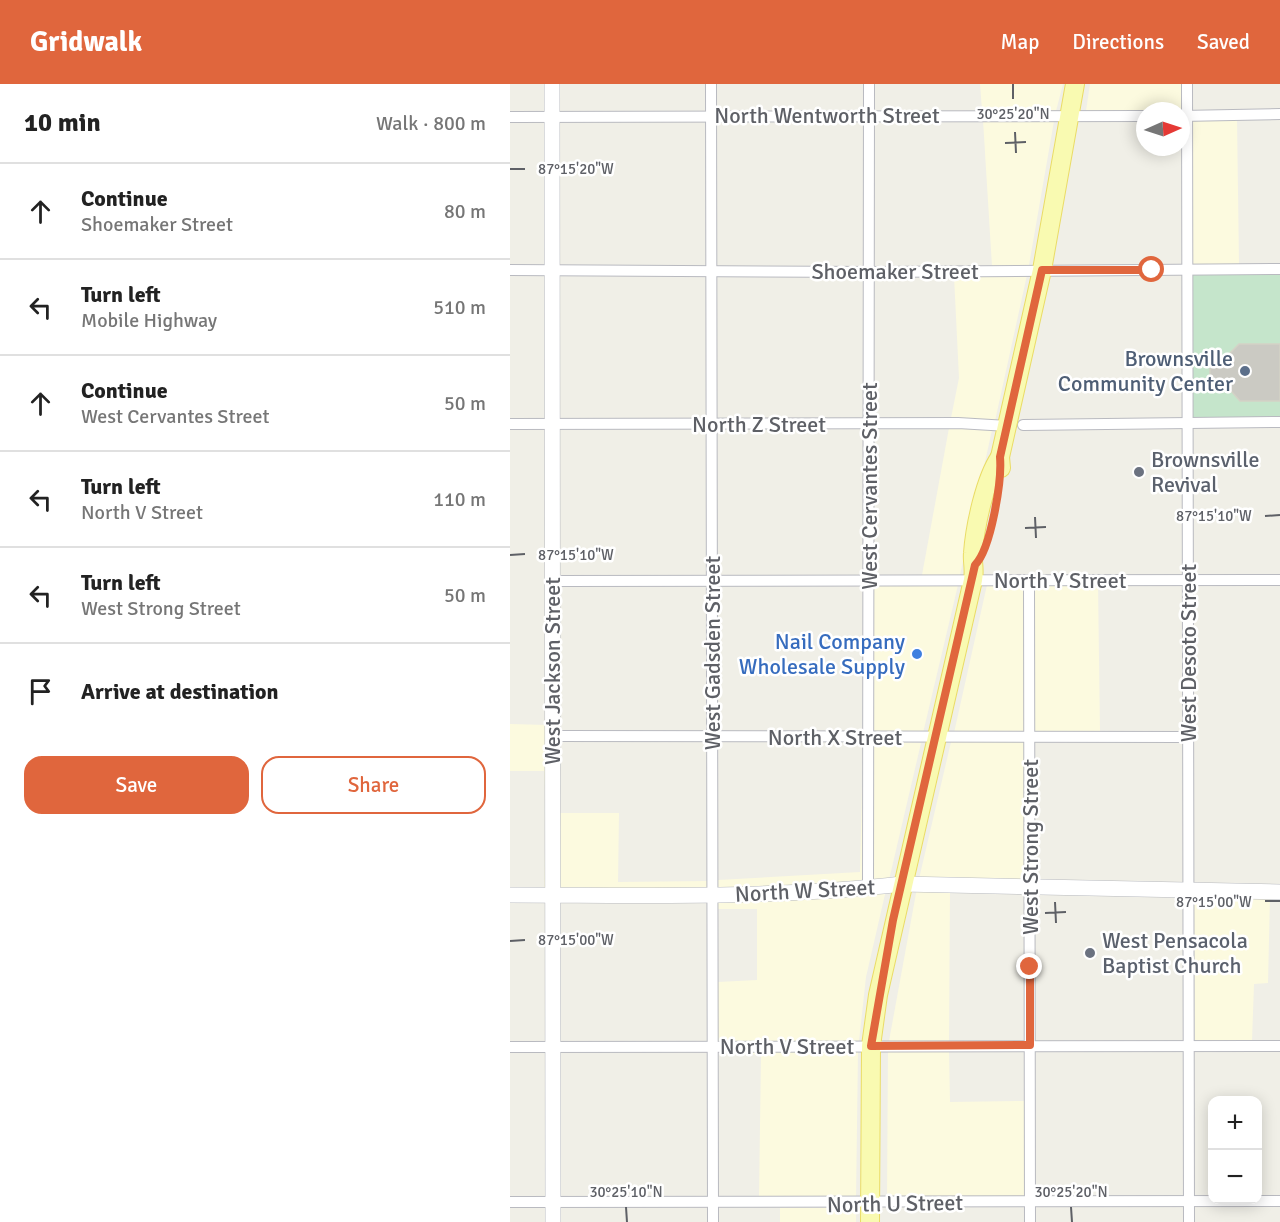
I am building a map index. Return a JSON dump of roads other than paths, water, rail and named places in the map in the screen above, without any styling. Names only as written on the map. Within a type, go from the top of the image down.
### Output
[{"type":"main road","points":[[870,1222],[871,1046],[881,981],[974,573],[982,558],[989,532],[1001,473],[1000,457],[1016,426],[1075,84]]},
{"type":"street","name":"West Jackson Street","points":[[552,84],[553,1222]]},
{"type":"street","name":"West Gadsden Street","points":[[711,84],[713,1222]]},
{"type":"street","name":"West Cervantes Street","points":[[868,888],[869,84]]},
{"type":"street","name":"West Desoto Street","points":[[1185,102],[1187,84]]},
{"type":"street","points":[[1190,116],[1280,114]]},
{"type":"street","name":"North Wentworth Street","points":[[510,117],[1136,116]]},
{"type":"street","name":"West Desoto Street","points":[[1185,156],[1188,270],[1189,1222]]},
{"type":"street","name":"Shoemaker Street","points":[[510,270],[870,272],[1280,269]]},
{"type":"street","name":"North Z Street","points":[[510,424],[870,423],[1016,426],[1280,422]]},
{"type":"street","name":"North Y Street","points":[[552,581],[869,580],[974,573],[1029,580],[1280,580]]},
{"type":"street","name":"West Strong Street","points":[[1029,580],[1030,1222]]},
{"type":"street","name":"North X Street","points":[[553,736],[1188,737]]},
{"type":"street","name":"North W Street","points":[[510,895],[712,895],[868,888],[902,884],[1030,884],[1280,891]]},
{"type":"street","name":"North V Street","points":[[510,1047],[1280,1046]]},
{"type":"street","name":"North U Street","points":[[510,1203],[1280,1201]]},
{"type":"place","name":"Brownsville Community Center","points":[[1245,371]]},
{"type":"place","name":"Brownsville Revival","points":[[1139,472]]},
{"type":"place","name":"Nail Company Wholesale Supply","points":[[917,654]]},
{"type":"place","name":"West Pensacola Baptist Church","points":[[1090,953]]}]
